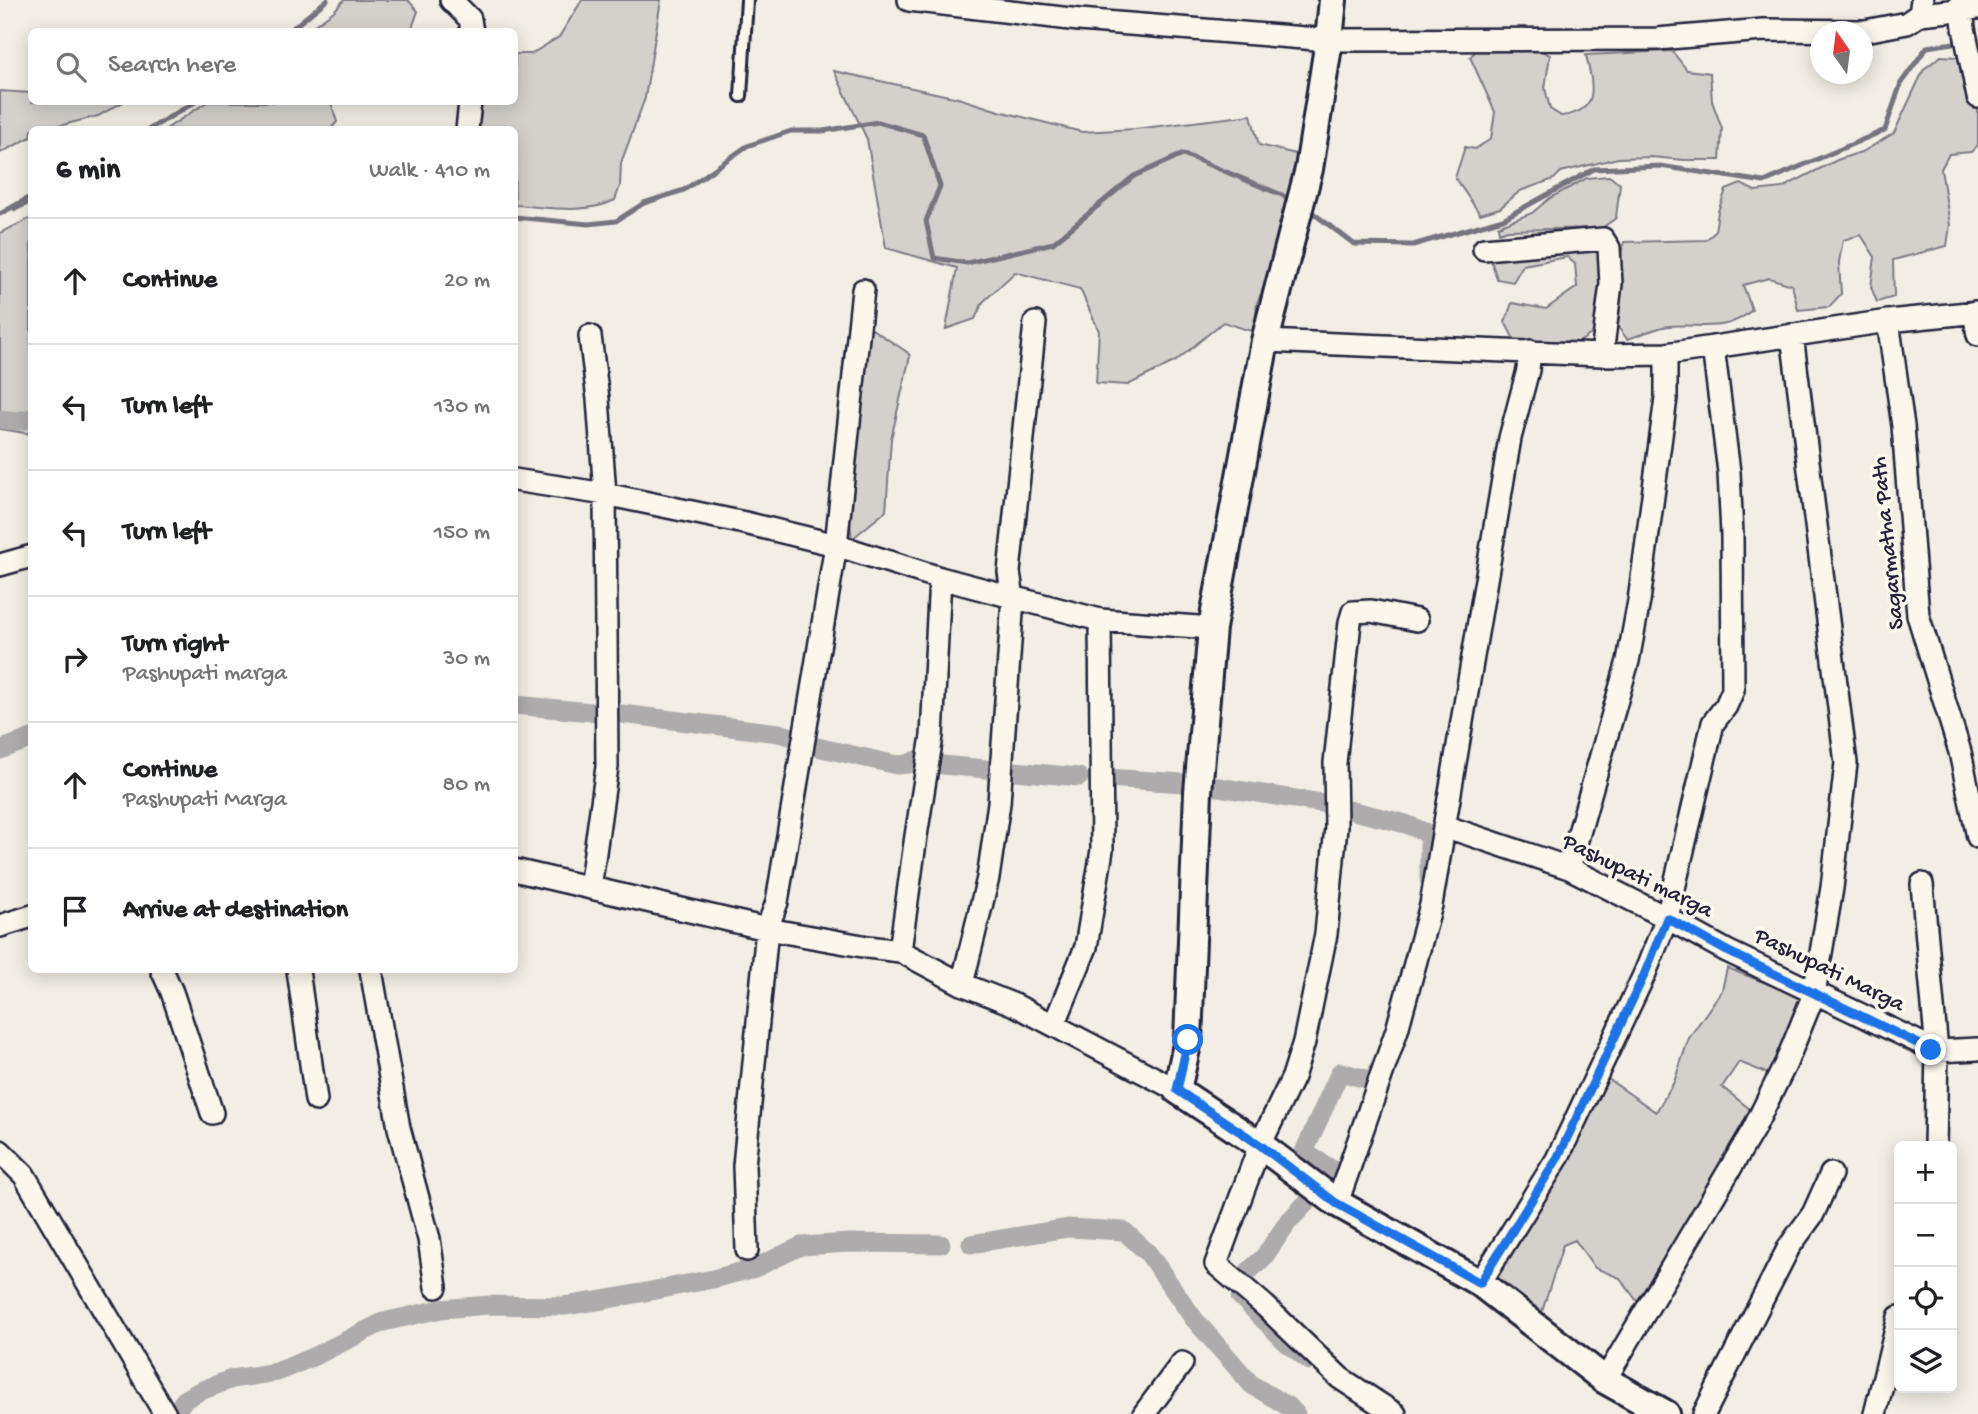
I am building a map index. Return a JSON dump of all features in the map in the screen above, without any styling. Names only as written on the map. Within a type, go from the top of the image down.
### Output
[{"type":"street","points":[[451,0],[470,19],[471,28]]},
{"type":"street","points":[[909,0],[1079,20],[1329,40],[1657,39],[1763,30],[1865,31],[1908,23],[1921,7],[1966,12],[1968,50],[1978,97]]},
{"type":"street","points":[[1177,1090],[1188,1040],[1198,792],[1212,628],[1265,341],[1309,169],[1329,40],[1332,0]]},
{"type":"street","points":[[467,126],[470,105]]},
{"type":"street","points":[[1484,249],[1603,239],[1609,248],[1612,284],[1602,355]]},
{"type":"street","points":[[747,1251],[744,1166],[767,929],[777,902],[836,545],[863,290]]},
{"type":"street","points":[[1265,341],[1602,355],[1666,354],[1888,321],[1976,312],[1978,335]]},
{"type":"street","name":"Sagarmatha Path","points":[[1888,321],[1903,426],[1918,615],[1960,752],[1978,837]]},
{"type":"street","points":[[962,984],[988,878],[999,803],[1013,598],[1009,572],[1035,323]]},
{"type":"street","points":[[1605,1380],[1753,1130],[1786,1063],[1814,993],[1832,888],[1846,763],[1792,335]]},
{"type":"street","points":[[590,336],[605,494],[607,767],[590,888]]},
{"type":"street","points":[[1480,1283],[1557,1159],[1645,973],[1667,918],[1713,723],[1726,706],[1733,690],[1729,472],[1713,347]]},
{"type":"street","points":[[1336,1203],[1397,1030],[1431,905],[1510,438],[1528,370],[1530,351]]},
{"type":"street","points":[[1569,869],[1628,661],[1639,601],[1666,398],[1666,354]]},
{"type":"street","points":[[518,481],[605,494],[745,523],[836,545],[940,578],[1100,620],[1212,628]]},
{"type":"street","points":[[0,565],[28,557]]},
{"type":"street","points":[[900,951],[932,736],[940,578]]},
{"type":"street","points":[[1395,1414],[1340,1378],[1265,1306],[1216,1264],[1260,1145],[1293,1077],[1304,1042],[1326,934],[1336,827],[1335,763],[1353,612],[1371,611],[1417,620]]},
{"type":"street","points":[[1054,1026],[1086,947],[1102,850],[1100,620]]},
{"type":"street","name":"Pashupati marga","points":[[1444,826],[1569,869],[1727,951]]},
{"type":"street","points":[[518,871],[767,929],[900,951],[962,984],[1017,1006],[1177,1090],[1260,1145],[1336,1203],[1480,1283],[1605,1380],[1666,1414]]},
{"type":"street","points":[[1922,884],[1937,1051],[1935,1141]]},
{"type":"street","points":[[0,926],[28,917]]},
{"type":"street","name":"Pashupati Marga","points":[[1727,951],[1937,1051]]},
{"type":"street","points":[[163,973],[212,1113]]},
{"type":"street","points":[[298,973],[316,1100]]},
{"type":"street","points":[[372,973],[399,1128],[429,1239],[436,1287]]},
{"type":"street","points":[[1937,1051],[1978,1049]]},
{"type":"street","points":[[0,1151],[24,1175],[165,1414]]},
{"type":"street","points":[[1704,1414],[1789,1247],[1813,1214],[1831,1174]]},
{"type":"street","points":[[1875,1414],[1896,1330]]},
{"type":"street","points":[[1144,1414],[1182,1363]]},
{"type":"lane","points":[[741,96],[747,0]]},
{"type":"shaded area","points":[[344,0],[408,0],[418,11],[412,28],[310,28]]},
{"type":"shaded area","points":[[582,0],[661,0],[645,98],[621,163],[620,186],[615,200],[603,205],[579,209],[518,205],[518,126],[476,126],[477,105],[518,105],[518,54],[531,54],[559,37]]},
{"type":"shaded area","points":[[1510,44],[1535,48],[1550,55],[1545,88],[1550,109],[1561,116],[1583,109],[1588,103],[1592,87],[1586,55],[1672,51],[1687,70],[1710,73],[1712,101],[1722,129],[1720,160],[1618,158],[1561,172],[1554,179],[1520,191],[1500,208],[1480,214],[1455,178],[1465,147],[1475,149],[1491,139],[1495,112],[1470,57],[1476,51]]},
{"type":"shaded area","points":[[1941,56],[1957,57],[1974,88],[1978,100],[1978,145],[1971,152],[1949,154],[1941,169],[1950,225],[1947,246],[1893,260],[1894,297],[1877,302],[1871,287],[1875,257],[1861,235],[1843,240],[1839,262],[1841,294],[1829,307],[1798,310],[1792,285],[1769,278],[1743,285],[1752,310],[1731,323],[1663,327],[1627,339],[1618,327],[1618,267],[1624,242],[1706,240],[1715,232],[1718,211],[1726,190],[1741,184],[1755,191],[1782,188],[1837,160],[1864,151],[1894,133],[1924,69]]},
{"type":"shaded area","points":[[834,71],[958,98],[1082,132],[1135,129],[1251,115],[1259,145],[1304,156],[1285,206],[1285,237],[1257,303],[1254,332],[1223,322],[1176,361],[1128,385],[1096,383],[1099,331],[1080,289],[1015,272],[983,302],[975,319],[946,329],[957,268],[886,248],[867,139]]},
{"type":"shaded area","points":[[0,91],[28,93],[28,105],[118,105],[98,116],[59,126],[28,126],[28,139],[0,153]]},
{"type":"shaded area","points":[[202,105],[332,105],[337,122],[334,126],[171,126]]},
{"type":"shaded area","points":[[1609,176],[1620,184],[1616,218],[1602,228],[1507,230],[1499,233],[1498,226],[1532,213],[1550,198],[1587,178]]},
{"type":"shaded area","points":[[28,219],[28,434],[0,429],[0,233]]},
{"type":"shaded area","points":[[1590,249],[1604,253],[1602,326],[1584,339],[1571,344],[1516,343],[1505,322],[1512,303],[1546,309],[1577,287],[1575,264],[1567,257],[1523,265],[1513,282],[1497,279],[1491,260],[1501,255]]},
{"type":"shaded area","points":[[869,327],[910,356],[891,439],[886,511],[853,538],[852,542],[848,499]]},
{"type":"shaded area","points":[[1727,968],[1804,998],[1771,1075],[1739,1062],[1722,1087],[1755,1113],[1667,1258],[1637,1301],[1620,1278],[1595,1268],[1575,1240],[1563,1245],[1542,1312],[1496,1279],[1522,1228],[1608,1079],[1656,1112],[1674,1082],[1689,1038],[1722,990]]},
{"type":"waterway","points":[[293,28],[327,0]]},
{"type":"waterway","points":[[1309,210],[1354,244],[1413,245],[1503,219],[1594,169],[1660,166],[1764,182],[1885,130],[1901,83],[1927,47],[1961,42]]},
{"type":"waterway","points":[[155,126],[190,105]]},
{"type":"waterway","points":[[518,217],[589,224],[616,221],[644,203],[684,190],[747,146],[791,131],[823,131],[878,122],[923,135],[940,186],[926,221],[934,258],[967,263],[1053,243],[1134,176],[1183,154],[1282,195],[1292,202]]},
{"type":"waterway","points":[[0,214],[28,198]]},
{"type":"waterway","points":[[15,209],[28,203]]},
{"type":"waterway","points":[[0,419],[17,421],[28,419]]},
{"type":"waterway","points":[[518,705],[592,712]]},
{"type":"waterway","points":[[622,714],[789,736]]},
{"type":"waterway","points":[[0,750],[28,740]]},
{"type":"waterway","points":[[817,747],[897,765],[917,760]]},
{"type":"waterway","points":[[942,765],[986,769]]},
{"type":"waterway","points":[[1015,771],[1079,777]]},
{"type":"waterway","points":[[1108,778],[1183,783]]},
{"type":"waterway","points":[[1212,786],[1321,803]]},
{"type":"waterway","points":[[1350,810],[1406,824],[1429,834],[1429,879]]},
{"type":"waterway","points":[[1327,1177],[1333,1170],[1304,1152],[1340,1072],[1374,1081],[1381,1063]]},
{"type":"waterway","points":[[1248,1272],[1264,1257],[1288,1222],[1309,1200]]},
{"type":"waterway","points":[[971,1244],[1068,1228],[1124,1231],[1148,1253],[1194,1319],[1252,1385],[1296,1414]]},
{"type":"waterway","points":[[174,1414],[185,1399],[200,1391],[232,1379],[277,1372],[383,1322],[441,1309],[489,1305],[565,1306],[609,1299],[755,1268],[801,1246],[849,1243],[941,1244]]},
{"type":"waterway","points":[[1240,1296],[1286,1342],[1310,1361]]},
{"type":"route","points":[[1188,1040],[1177,1090],[1260,1145],[1336,1203],[1480,1283],[1557,1159],[1645,973],[1667,918],[1727,951],[1931,1050]]}]
